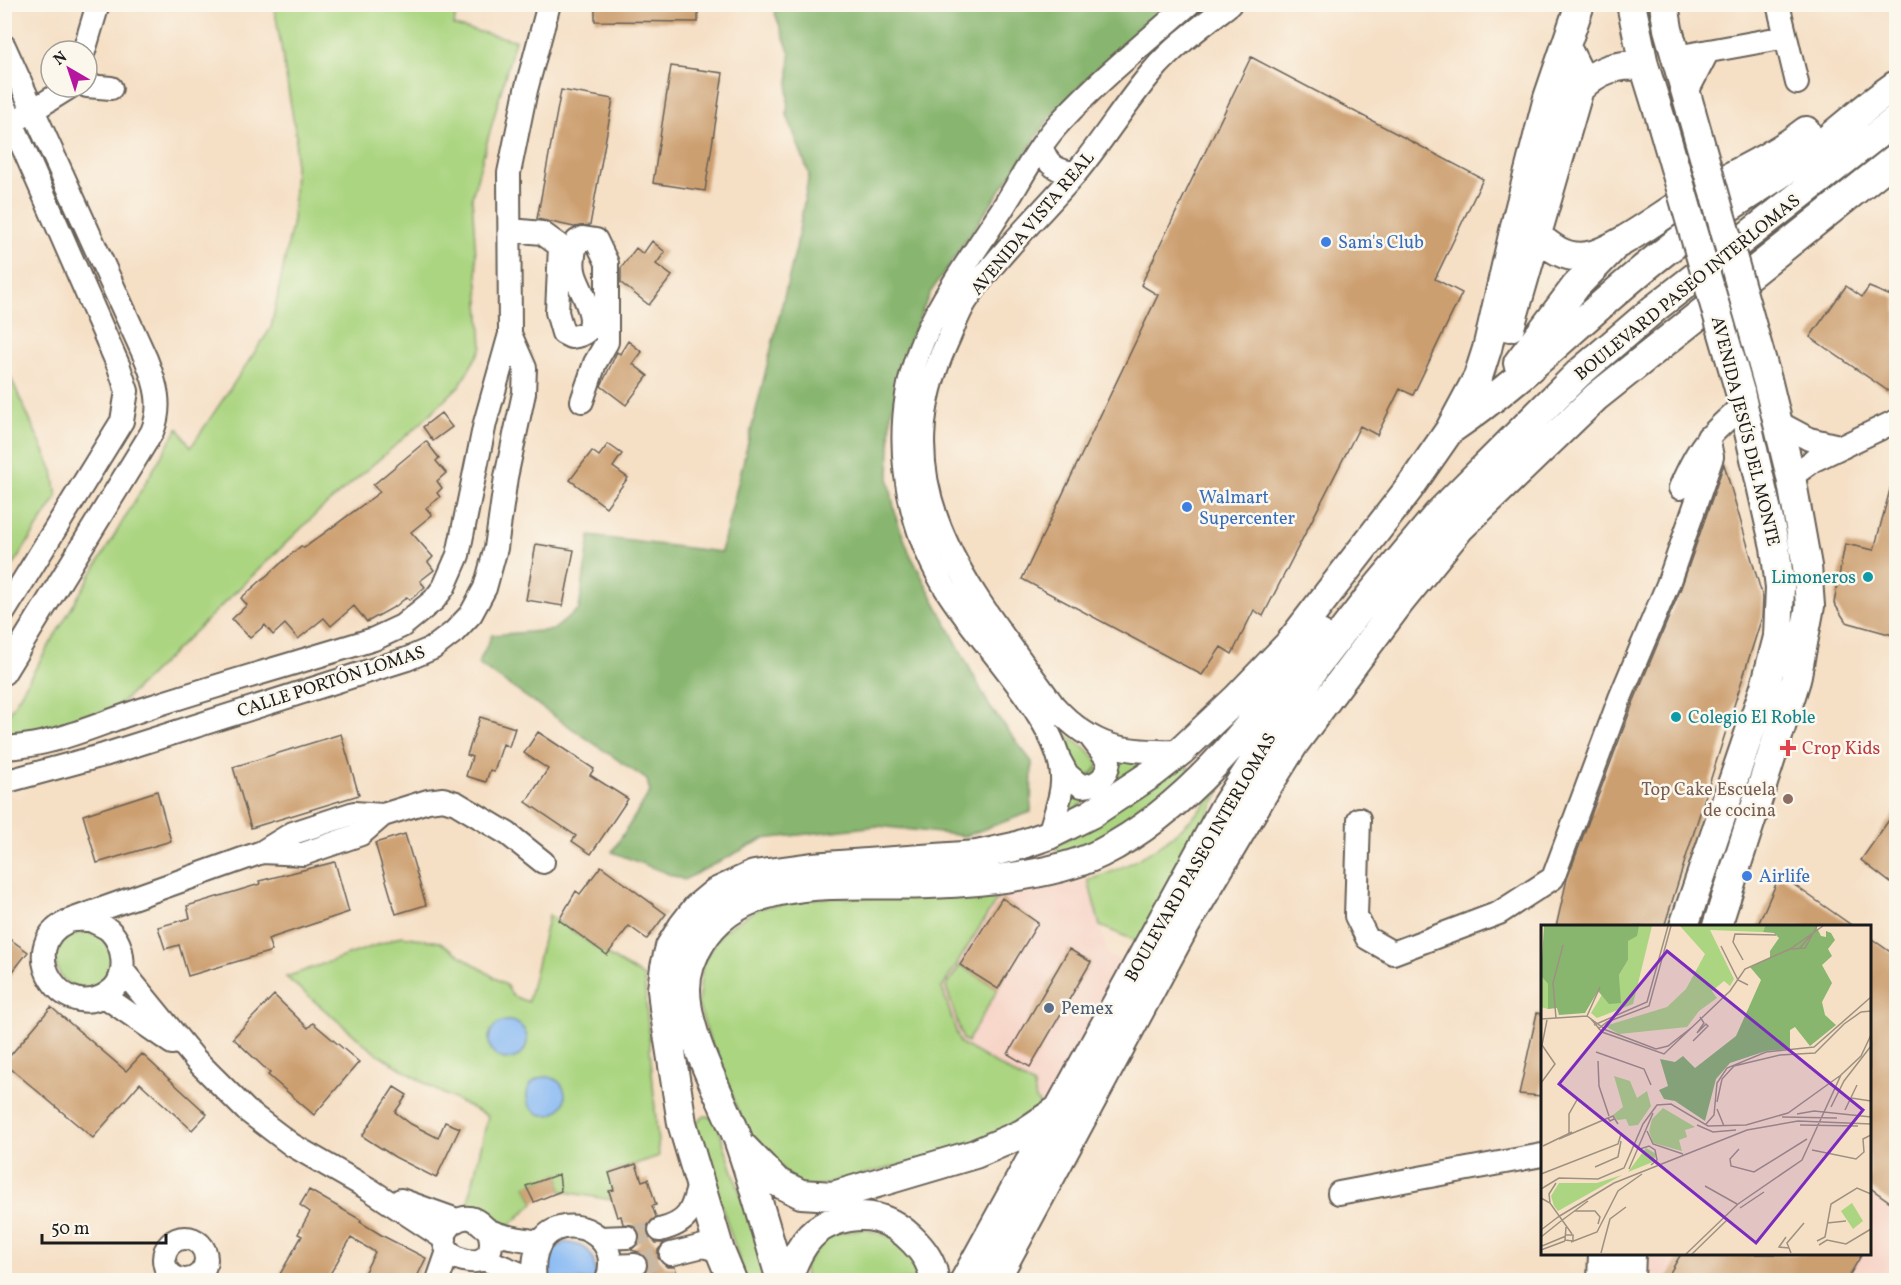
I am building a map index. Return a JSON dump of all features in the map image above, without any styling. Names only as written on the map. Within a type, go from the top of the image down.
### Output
[{"type":"main road","points":[[781,1281],[738,1141],[701,1051],[686,989],[692,957],[715,922],[754,897],[780,890],[931,884],[1001,877],[1057,867],[1100,853],[1152,822],[1190,791],[1270,700],[1415,510],[1489,396],[1513,316],[1548,98],[1567,49],[1580,4]]},
{"type":"main road","name":"AVENIDA JESÚS DEL MONTE","points":[[1631,4],[1644,65],[1742,399],[1775,547],[1780,587],[1778,637],[1765,687],[1685,925]]},
{"type":"main road","points":[[732,1281],[720,1251],[682,1123],[664,1008],[662,989],[665,967],[670,947],[683,926],[697,908],[716,893],[741,879],[771,871],[977,855],[1014,847],[1049,835],[1091,814],[1181,751],[1289,644],[1407,490],[1449,431],[1478,377],[1527,227],[1579,89],[1591,76],[1604,69],[1644,65],[1651,34],[1648,4]]},
{"type":"main road","name":"AVENIDA JESÚS DEL MONTE","points":[[1664,4],[1688,102],[1779,423],[1807,566],[1810,606],[1796,680],[1718,925]]},
{"type":"main road","points":[[1567,49],[1578,71],[1579,89]]},
{"type":"main road","points":[[1527,227],[1553,249],[1573,256],[1587,256],[1622,240],[1694,195],[1779,151],[1896,63]]},
{"type":"main road","points":[[1449,431],[1545,346],[1663,253],[1721,211],[1791,167],[1896,85]]},
{"type":"main road","name":"BOULEVARD PASEO INTERLOMAS","points":[[965,1281],[1224,808],[1316,666],[1438,513],[1586,367],[1655,308],[1896,120]]},
{"type":"main road","name":"BOULEVARD PASEO INTERLOMAS","points":[[995,1281],[1180,936],[1267,787],[1294,744],[1400,602],[1460,528],[1596,397],[1896,158]]},
{"type":"main road","points":[[1545,346],[1576,286],[1622,240]]},
{"type":"main road","points":[[1513,316],[1523,333],[1545,346]]},
{"type":"main road","points":[[1181,751],[1207,772]]},
{"type":"main road","points":[[1739,762],[1768,768]]},
{"type":"main road","points":[[1049,835],[1057,867]]},
{"type":"main road","points":[[682,1112],[701,1096],[714,1096],[722,1102]]},
{"type":"main road","points":[[738,1141],[777,1182],[801,1194],[833,1196],[975,1154],[1022,1134],[1060,1108]]},
{"type":"main road","points":[[787,1281],[806,1242],[820,1228],[838,1219],[863,1217],[877,1218],[907,1236],[927,1259],[934,1281]]},
{"type":"main road","points":[[1602,1281],[1603,1255]]},
{"type":"main road","points":[[1630,1281],[1631,1255]]},
{"type":"street","points":[[88,39],[98,4]]},
{"type":"street","name":"CALLE PORTÓN LOMAS","points":[[4,748],[23,747],[52,740],[191,694],[374,639],[402,627],[419,614],[444,587],[458,555],[485,423],[510,334],[512,230],[509,173],[526,90],[549,4]]},
{"type":"street","name":"AVENIDA VISTA REAL","points":[[1049,835],[1063,782],[1060,761],[1051,736],[1040,717],[943,586],[919,536],[908,489],[903,437],[907,397],[918,353],[942,301],[1060,122],[1106,76],[1189,4]]},
{"type":"street","name":"AVENIDA VISTA REAL","points":[[1181,751],[1122,750],[1088,736],[1068,722],[1054,706],[960,573],[939,530],[928,487],[922,437],[927,394],[940,357],[966,302],[1029,223],[1075,173],[1151,73],[1190,35],[1230,4]]},
{"type":"street","points":[[1778,4],[1797,83]]},
{"type":"street","points":[[1676,57],[1786,37]]},
{"type":"street","points":[[4,46],[146,359],[157,390],[159,409],[152,432],[4,672]]},
{"type":"street","points":[[1688,102],[1708,51]]},
{"type":"street","points":[[99,86],[111,87]]},
{"type":"street","points":[[4,612],[122,421],[127,391],[119,367],[9,114],[33,111],[52,99]]},
{"type":"street","points":[[1042,148],[1046,160],[1054,168],[1075,173]]},
{"type":"street","points":[[512,230],[542,233],[560,246],[557,301],[559,326],[563,333],[571,338],[580,337],[591,325],[592,315],[574,273],[577,241],[583,238],[596,240],[607,263],[607,342],[595,363],[582,401]]},
{"type":"street","points":[[557,301],[584,295]]},
{"type":"street","name":"CALLE PORTÓN LOMAS","points":[[4,782],[135,745],[407,659],[433,648],[454,632],[471,614],[485,588],[496,548],[506,477],[524,393],[525,368],[510,334]]},
{"type":"street","points":[[1680,488],[1695,454],[1707,437],[1742,399]]},
{"type":"street","points":[[1791,477],[1814,460],[1896,421]]},
{"type":"street","points":[[1779,423],[1809,439],[1843,447]]},
{"type":"street","points":[[1359,819],[1356,916],[1367,938],[1394,953],[1498,914],[1553,878],[1620,698],[1668,584],[1712,457],[1707,437]]},
{"type":"street","points":[[1060,761],[1067,774],[1081,786],[1089,786],[1104,777],[1109,761],[1104,752],[1088,736]]},
{"type":"street","points":[[148,892],[133,904],[120,927],[122,960],[116,986],[104,996],[83,1001],[62,993],[47,976],[43,954],[51,934],[68,921],[148,892],[262,852],[293,833],[354,813],[383,815],[428,801],[443,800],[456,803],[508,834],[543,862]]},
{"type":"street","points":[[68,921],[90,920],[110,930],[122,960],[195,1059]]},
{"type":"street","points":[[104,996],[195,1059],[270,1129],[292,1145],[450,1237],[456,1260],[469,1268],[535,1281],[532,1261],[540,1242],[555,1230],[574,1226],[583,1228],[600,1238],[608,1251],[609,1273],[635,1264]]},
{"type":"street","points":[[1339,1192],[1541,1155]]},
{"type":"street","points":[[660,1230],[681,1223],[687,1216],[692,1209],[699,1184]]},
{"type":"street","points":[[438,1281],[450,1237],[468,1218],[480,1222],[489,1230],[540,1242]]},
{"type":"street","points":[[469,1268],[490,1251],[489,1230]]},
{"type":"street","points":[[600,1238],[627,1237]]},
{"type":"street","points":[[671,1254],[703,1246],[720,1251]]},
{"type":"shaded area","points":[[1088,880],[1108,956],[1139,967],[1079,1073],[1042,1107],[1036,1100],[1034,1086],[960,1043],[941,987],[999,896]]},
{"type":"shaded area","points":[[1871,1197],[1896,1213],[1896,1280],[1643,1280],[1644,1255],[1871,1255]]},
{"type":"green space","points":[[274,5],[457,5],[454,26],[515,40],[472,197],[482,347],[460,385],[420,424],[318,512],[116,708],[43,730],[5,734],[5,720],[178,428],[191,447],[271,328],[293,220],[296,136]]},
{"type":"green space","points":[[772,5],[1173,5],[1100,65],[1051,116],[930,293],[903,356],[891,414],[889,480],[896,518],[910,554],[990,707],[1032,762],[1031,812],[965,836],[878,826],[763,839],[684,880],[612,852],[650,792],[647,780],[478,664],[492,635],[553,630],[579,609],[590,536],[721,552],[796,248],[809,174],[787,115],[790,54]]},
{"type":"green space","points":[[5,365],[53,471],[57,497],[5,578]]},
{"type":"green space","points":[[1054,726],[1088,750],[1099,763],[1091,777],[1080,778]]},
{"type":"green space","points":[[1114,759],[1149,760],[1064,816],[1071,786]]},
{"type":"green space","points":[[1179,765],[1191,769],[1170,808],[1058,857],[1056,851],[1059,844]]},
{"type":"green space","points":[[1226,780],[1141,943],[1100,926],[1088,880],[1130,863],[1166,841],[1197,814]]},
{"type":"green space","points":[[999,896],[942,988],[960,1043],[1034,1086],[1036,1100],[1042,1107],[971,1148],[803,1189],[749,1137],[712,1048],[698,1004],[703,962],[723,931],[759,908],[820,898]]},
{"type":"green space","points":[[549,915],[644,977],[659,1156],[609,1173],[614,1190],[609,1191],[612,1200],[561,1191],[559,1174],[526,1186],[534,1203],[510,1225],[466,1212],[488,1116],[434,1089],[373,1051],[286,977],[402,936],[440,942],[506,985],[513,996],[528,1002]]},
{"type":"green space","points":[[79,932],[89,932],[104,940],[110,949],[112,960],[110,971],[104,980],[89,988],[79,988],[68,983],[61,976],[56,965],[56,955],[61,944],[68,937]]},
{"type":"green space","points":[[960,965],[998,989],[967,1042],[963,1040],[946,987]]},
{"type":"green space","points":[[705,1116],[712,1117],[717,1123],[769,1280],[746,1280],[696,1129],[696,1122]]},
{"type":"green space","points":[[865,1229],[900,1239],[923,1280],[805,1280],[804,1266],[830,1234]]},
{"type":"water","points":[[508,1021],[522,1026],[527,1040],[522,1054],[508,1059],[494,1054],[489,1040],[494,1026]]},
{"type":"water","points":[[546,1077],[560,1082],[565,1096],[560,1110],[546,1115],[532,1110],[527,1096],[532,1082]]},
{"type":"water","points":[[565,1242],[580,1245],[592,1255],[596,1276],[592,1280],[551,1280],[546,1267],[550,1251]]},
{"type":"building","points":[[595,4],[698,4],[698,22],[595,21]]},
{"type":"building","points":[[1251,57],[1483,179],[1435,279],[1462,293],[1413,395],[1400,389],[1377,435],[1360,426],[1263,616],[1254,610],[1232,654],[1221,647],[1202,675],[1022,579],[1158,295],[1141,285]]},
{"type":"building","points":[[671,66],[723,73],[705,191],[653,183]]},
{"type":"building","points":[[561,90],[613,99],[590,225],[574,227],[537,219]]},
{"type":"building","points":[[652,241],[665,252],[656,264],[672,276],[649,305],[621,283],[621,268],[636,248],[643,254]]},
{"type":"building","points":[[1846,286],[1862,297],[1869,287],[1896,298],[1896,385],[1891,393],[1810,337]]},
{"type":"building","points":[[628,341],[642,352],[633,364],[648,376],[626,405],[601,386],[617,352],[620,354]]},
{"type":"building","points":[[441,413],[452,427],[433,441],[423,427]]},
{"type":"building","points":[[426,441],[439,458],[436,461],[446,473],[437,481],[442,488],[437,493],[440,497],[426,508],[432,515],[411,532],[433,557],[428,562],[434,570],[420,581],[425,587],[410,600],[407,597],[396,606],[367,622],[354,606],[331,626],[324,618],[298,639],[285,624],[273,635],[265,625],[250,638],[232,619],[247,605],[241,598],[301,546],[304,548],[380,492],[373,485]]},
{"type":"building","points":[[608,444],[622,454],[613,467],[628,478],[606,507],[570,480],[592,451],[599,456]]},
{"type":"building","name":"Colegio El Roble","points":[[1724,464],[1763,598],[1762,617],[1665,925],[1556,925],[1567,879],[1633,703],[1681,588]]},
{"type":"building","name":"Limoneros","points":[[1892,482],[1896,483],[1896,636],[1846,622],[1834,603],[1845,544],[1874,550]]},
{"type":"building","points":[[536,544],[574,550],[563,606],[526,600]]},
{"type":"building","points":[[480,717],[515,728],[509,747],[503,744],[494,772],[490,770],[486,782],[466,776],[472,757],[467,755]]},
{"type":"building","points":[[538,732],[594,769],[590,775],[628,799],[591,854],[572,841],[576,836],[526,802],[548,769],[524,753]]},
{"type":"building","points":[[341,734],[359,795],[251,828],[233,767]]},
{"type":"building","points":[[157,791],[171,841],[97,863],[83,815]]},
{"type":"building","points":[[1896,810],[1896,887],[1861,860]]},
{"type":"building","points":[[405,834],[426,905],[396,914],[375,843]]},
{"type":"building","points":[[335,862],[349,912],[268,939],[272,951],[188,976],[179,945],[165,949],[158,927],[190,918],[187,906],[260,884],[259,881]]},
{"type":"building","points":[[601,866],[666,914],[647,939],[629,926],[607,955],[559,920],[576,891],[580,894]]},
{"type":"building","points":[[1780,875],[1851,925],[1758,925]]},
{"type":"building","points":[[1002,898],[1038,923],[998,989],[960,965]]},
{"type":"building","points":[[4,935],[28,952],[4,983]]},
{"type":"building","points":[[1871,938],[1896,956],[1896,1206],[1871,1188]]},
{"type":"building","name":"Pemex","points":[[1069,949],[1091,962],[1030,1067],[1008,1054]]},
{"type":"building","points":[[274,995],[308,1028],[313,1023],[359,1062],[314,1115],[268,1075],[270,1073],[233,1038]]},
{"type":"building","points":[[51,1007],[126,1071],[142,1054],[207,1114],[192,1130],[140,1083],[93,1138],[4,1063]]},
{"type":"building","points":[[1537,1013],[1541,1014],[1541,1096],[1519,1094]]},
{"type":"building","points":[[394,1087],[407,1095],[395,1112],[411,1124],[438,1138],[445,1122],[460,1128],[436,1178],[395,1157],[362,1136]]},
{"type":"building","points":[[636,1164],[642,1181],[648,1179],[656,1205],[652,1206],[656,1217],[647,1226],[647,1234],[656,1243],[664,1243],[658,1250],[658,1258],[667,1267],[675,1267],[679,1281],[640,1281],[639,1277],[647,1272],[648,1264],[642,1253],[631,1250],[639,1243],[639,1230],[633,1225],[623,1224],[621,1216],[617,1217],[609,1191],[614,1190],[609,1173]]},
{"type":"building","points":[[559,1174],[561,1191],[534,1202],[526,1186]]},
{"type":"building","points":[[309,1190],[361,1220],[360,1222],[383,1236],[426,1258],[415,1281],[360,1281],[375,1252],[351,1238],[326,1281],[276,1281],[302,1236],[298,1234],[310,1212],[300,1205]]},
{"type":"building","points":[[1680,1255],[1861,1255],[1846,1281],[1665,1281]]},
{"type":"tunnel","points":[[627,1237],[660,1230]]},
{"type":"tunnel","points":[[635,1265],[671,1254]]},
{"type":"place","name":"Sam's Club","points":[[1326,242]]},
{"type":"place","name":"Walmart Supercenter","points":[[1187,507]]},
{"type":"place","name":"Limoneros","points":[[1868,577]]},
{"type":"place","name":"Colegio El Roble","points":[[1676,717]]},
{"type":"place","name":"Crop Kids","points":[[1788,748]]},
{"type":"place","name":"Top Cake Escuela de cocina","points":[[1788,799]]},
{"type":"place","name":"Airlife","points":[[1747,876]]},
{"type":"place","name":"Pemex","points":[[1049,1008]]}]
